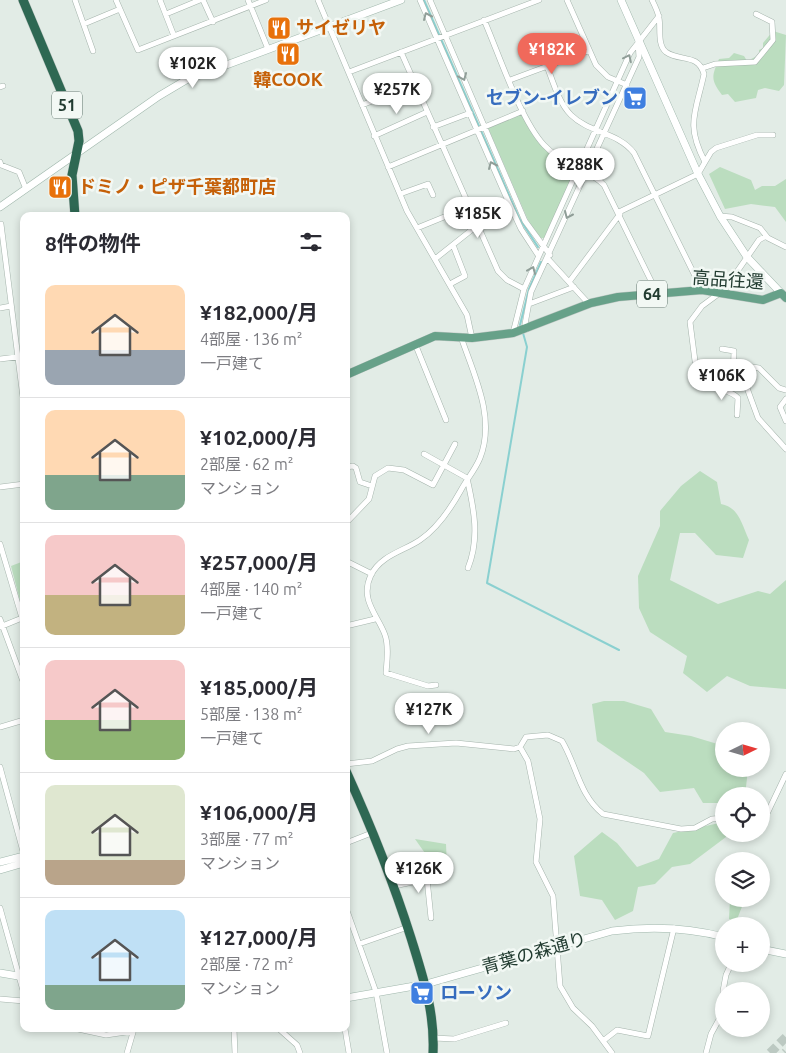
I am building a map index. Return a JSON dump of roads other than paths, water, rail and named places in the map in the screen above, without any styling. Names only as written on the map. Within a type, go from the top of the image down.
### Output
[{"type":"highway","name":"51","points":[[23,0],[76,126],[79,142],[72,175],[75,212]]},
{"type":"highway","points":[[350,780],[374,832],[426,984],[432,1012],[433,1053]]},
{"type":"main road","name":"高品往還","points":[[527,329],[589,304],[618,297],[702,290],[763,300],[784,296]]},
{"type":"main road","name":"64","points":[[350,373],[416,346],[435,336],[472,338],[513,333],[527,329]]},
{"type":"street","points":[[74,0],[93,51]]},
{"type":"street","points":[[116,0],[138,50],[213,22],[249,3],[266,0]]},
{"type":"street","points":[[160,0],[174,36]]},
{"type":"street","points":[[166,14],[202,0],[213,22]]},
{"type":"street","points":[[318,0],[400,194],[417,228],[467,314],[472,338]]},
{"type":"street","points":[[0,206],[76,152],[186,80],[329,25],[402,0]]},
{"type":"street","points":[[420,0],[470,113],[481,129],[525,221],[549,257],[589,304]]},
{"type":"street","points":[[430,0],[446,35],[508,201],[521,230],[538,255]]},
{"type":"street","points":[[516,0],[519,7]]},
{"type":"street","points":[[350,72],[539,0]]},
{"type":"street","points":[[567,0],[588,51],[602,72],[627,85]]},
{"type":"street","points":[[621,0],[698,174],[720,216],[747,256],[784,296]]},
{"type":"street","points":[[652,0],[659,16],[661,43],[666,51],[696,61],[703,68],[704,74],[692,122],[700,153],[706,162]]},
{"type":"street","points":[[249,3],[268,49]]},
{"type":"street","points":[[84,24],[120,9]]},
{"type":"street","points":[[703,68],[715,64],[755,62],[773,40],[772,22],[756,14]]},
{"type":"street","points":[[513,333],[524,288],[630,53],[659,16]]},
{"type":"street","points":[[484,20],[535,134],[544,146],[587,172],[604,185],[657,293]]},
{"type":"street","points":[[527,329],[525,324],[531,292],[549,257],[640,57],[638,42]]},
{"type":"street","points":[[510,80],[588,51]]},
{"type":"street","points":[[401,52],[477,227],[498,270],[506,280],[524,288]]},
{"type":"street","points":[[546,66],[564,106],[572,116],[628,145],[655,194],[702,290]]},
{"type":"street","points":[[362,105],[415,84]]},
{"type":"street","points":[[388,167],[524,111]]},
{"type":"street","points":[[374,136],[427,112]]},
{"type":"street","points":[[433,127],[470,113]]},
{"type":"street","points":[[569,282],[619,213],[698,174],[716,148],[757,135],[773,135]]},
{"type":"street","points":[[0,162],[1,165],[19,172],[26,189]]},
{"type":"street","points":[[400,194],[428,184],[432,195]]},
{"type":"street","points":[[435,259],[508,201]]},
{"type":"street","points":[[720,216],[732,216],[760,228],[766,236],[786,246]]},
{"type":"street","points":[[417,228],[444,217]]},
{"type":"street","points":[[1,224],[11,306],[20,352]]},
{"type":"street","points":[[737,414],[738,398],[733,393],[721,390],[714,384],[704,381],[696,369],[689,328],[695,314],[722,293],[759,240],[766,236]]},
{"type":"street","points":[[450,284],[465,276],[453,246]]},
{"type":"street","points":[[529,304],[574,288]]},
{"type":"street","points":[[0,308],[11,306]]},
{"type":"street","points":[[436,685],[428,686],[386,673],[385,635],[375,619],[368,593],[372,574],[393,553],[421,540],[449,512],[482,454],[486,419],[485,411],[461,337]]},
{"type":"street","points":[[416,346],[446,420]]},
{"type":"street","points":[[722,349],[734,351],[734,380]]},
{"type":"street","points":[[0,359],[20,357]]},
{"type":"street","points":[[734,364],[759,368],[779,388],[786,390]]},
{"type":"street","points":[[714,384],[721,380],[734,380],[747,388],[758,418],[786,449]]},
{"type":"street","points":[[786,399],[780,407],[786,421]]},
{"type":"street","points":[[350,519],[368,499],[374,476],[388,468],[404,470],[433,486],[455,444]]},
{"type":"street","points":[[424,454],[467,478],[474,510],[475,535],[475,548],[468,568]]},
{"type":"street","points":[[350,466],[356,468],[360,482],[372,486]]},
{"type":"street","points":[[0,486],[20,484]]},
{"type":"street","points":[[0,544],[20,611]]},
{"type":"street","points":[[350,563],[372,574]]},
{"type":"street","points":[[0,619],[20,674]]},
{"type":"street","points":[[1,626],[20,619]]},
{"type":"street","points":[[350,625],[375,619]]},
{"type":"street","points":[[0,727],[20,721]]},
{"type":"street","points":[[350,764],[372,761],[408,746],[456,743],[514,749],[520,747],[526,737],[548,736],[562,741],[579,783],[592,806],[603,814],[681,829],[695,828],[715,819]]},
{"type":"street","points":[[520,747],[528,761],[540,819],[536,862],[554,896],[560,986],[573,1008],[592,1026],[612,1053]]},
{"type":"street","points":[[0,767],[20,840]]},
{"type":"street","points":[[770,808],[786,774]]},
{"type":"street","points":[[350,841],[374,832]]},
{"type":"street","points":[[0,862],[20,856]]},
{"type":"street","points":[[0,870],[20,864]]},
{"type":"street","points":[[394,886],[427,879],[431,918]]},
{"type":"street","points":[[0,908],[20,974]]},
{"type":"street","points":[[350,919],[376,992],[386,1053]]},
{"type":"street","points":[[359,944],[408,927]]},
{"type":"street","name":"青葉の森通り","points":[[350,997],[426,984],[612,931],[643,927],[674,928],[715,935]]},
{"type":"street","points":[[603,1041],[617,1030],[648,1036],[674,928]]},
{"type":"street","points":[[770,951],[786,954]]},
{"type":"street","points":[[706,1053],[711,1034],[723,1012],[723,991],[727,972]]},
{"type":"street","points":[[0,974],[20,977]]},
{"type":"street","points":[[0,999],[20,1001]]},
{"type":"street","points":[[434,1038],[454,1039],[506,1023]]},
{"type":"street","points":[[95,1032],[106,1034],[120,1032]]},
{"type":"street","points":[[127,1053],[133,1032]]},
{"type":"street","points":[[234,1032],[235,1053]]},
{"type":"street","points":[[282,1032],[297,1046],[300,1053]]},
{"type":"street","points":[[346,1032],[349,1053]]},
{"type":"waterway","points":[[424,0],[519,218],[538,247]]},
{"type":"waterway","points":[[522,328],[520,325],[529,289],[541,262]]},
{"type":"waterway","points":[[523,333],[527,347],[487,583],[619,650]]},
{"type":"tunnel","points":[[770,1053],[786,1037]]},
{"type":"place","name":"サイゼリヤ","points":[[279,28]]},
{"type":"place","name":"韓COOK","points":[[288,54]]},
{"type":"place","name":"セブン-イレブン","points":[[635,98]]},
{"type":"place","name":"ドミノ・ピザ千葉都町店","points":[[60,187]]},
{"type":"place","name":"ローソン","points":[[422,993]]}]
